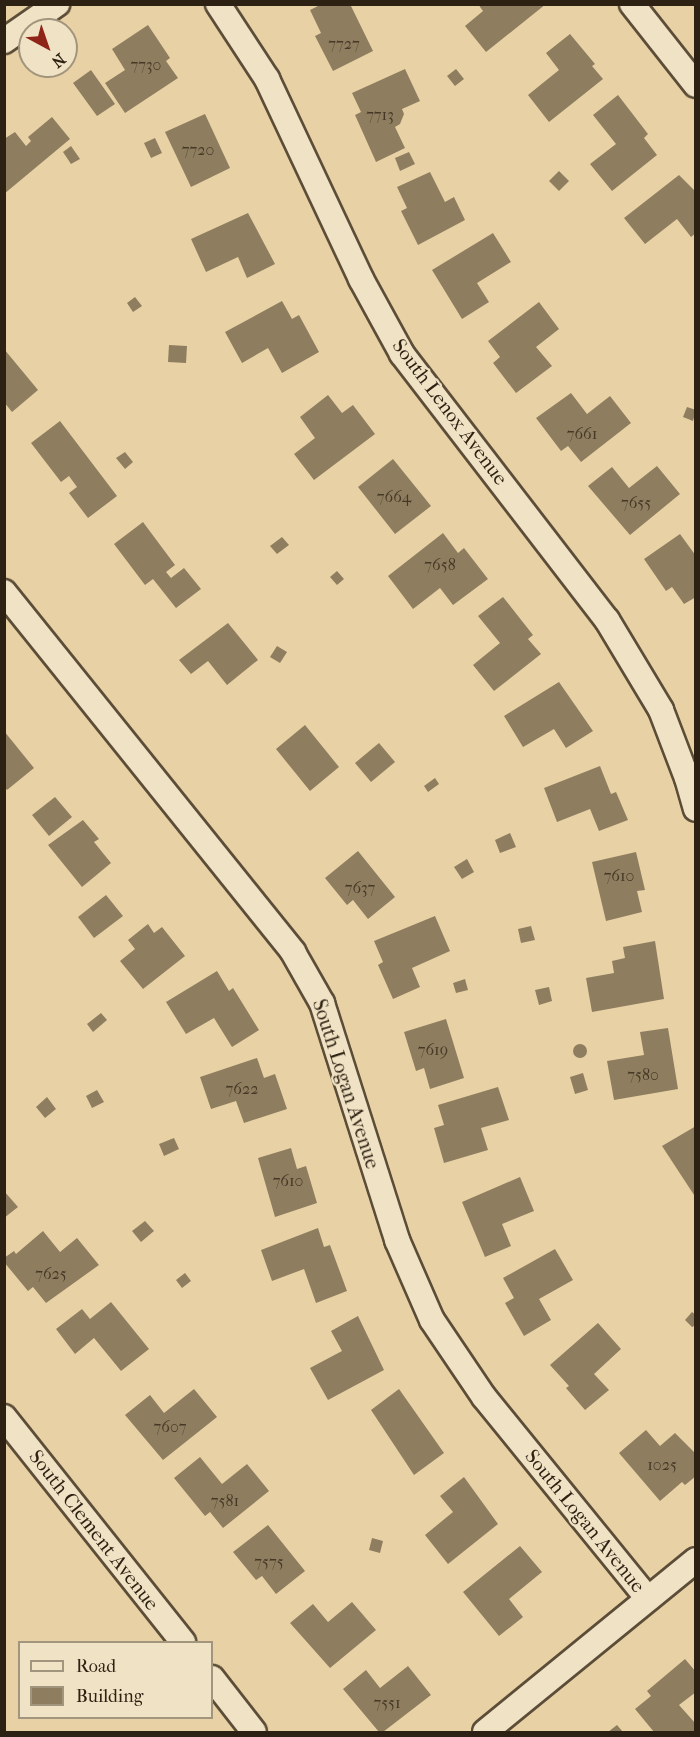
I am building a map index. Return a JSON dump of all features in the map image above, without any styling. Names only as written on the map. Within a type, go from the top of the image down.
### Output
[{"type":"street","points":[[4,41],[57,4]]},
{"type":"street","name":"South Lenox Avenue","points":[[218,4],[267,79],[361,279],[402,354],[607,620],[661,710],[687,778],[696,809]]},
{"type":"street","points":[[632,4],[696,85]]},
{"type":"street","name":"South Logan Avenue","points":[[4,592],[292,952],[322,1004],[397,1240],[432,1320],[484,1397],[648,1599]]},
{"type":"street","name":"South Clement Avenue","points":[[4,1417],[182,1641]]},
{"type":"street","points":[[485,1732],[696,1560]]},
{"type":"street","points":[[213,1679],[254,1732]]},
{"type":"building","points":[[322,4],[350,4],[373,51],[333,71],[315,36],[321,33],[310,10]]},
{"type":"building","points":[[478,4],[546,4],[486,52],[465,26],[483,11]]},
{"type":"building","points":[[148,25],[170,58],[166,61],[178,78],[125,113],[105,83],[125,70],[112,49]]},
{"type":"building","points":[[570,34],[595,64],[592,66],[603,79],[549,122],[528,95],[559,70],[546,53]]},
{"type":"building","points":[[405,69],[420,101],[402,109],[404,114],[400,124],[395,127],[405,148],[376,162],[355,115],[361,112],[352,93]]},
{"type":"building","points":[[456,69],[464,79],[455,86],[447,76]]},
{"type":"building","points":[[91,70],[115,104],[97,116],[73,83]]},
{"type":"building","points":[[618,95],[648,134],[644,138],[657,155],[612,191],[590,164],[616,144],[593,115]]},
{"type":"building","points":[[205,114],[230,168],[191,187],[165,132]]},
{"type":"building","points":[[52,117],[70,139],[4,194],[4,139],[15,132],[26,146],[31,141],[28,137]]},
{"type":"building","points":[[155,138],[162,153],[151,158],[144,143]]},
{"type":"building","points":[[71,146],[80,159],[71,164],[63,152]]},
{"type":"building","points":[[409,152],[415,164],[400,171],[395,158]]},
{"type":"building","points":[[559,171],[569,181],[559,191],[549,181]]},
{"type":"building","points":[[430,172],[445,202],[454,197],[465,220],[418,245],[401,211],[407,208],[397,187]]},
{"type":"building","points":[[679,175],[696,192],[696,233],[691,237],[677,219],[645,244],[624,218]]},
{"type":"building","points":[[248,213],[275,264],[247,278],[238,257],[206,272],[191,239]]},
{"type":"building","points":[[493,233],[511,262],[477,283],[489,302],[462,319],[432,270]]},
{"type":"building","points":[[135,297],[142,306],[133,312],[127,303]]},
{"type":"building","points":[[282,301],[292,319],[299,315],[319,352],[282,373],[268,348],[242,363],[225,332]]},
{"type":"building","points":[[539,302],[559,329],[536,347],[552,366],[516,393],[493,363],[500,357],[488,341]]},
{"type":"building","points":[[169,345],[187,346],[186,363],[168,362]]},
{"type":"building","points":[[4,349],[38,390],[12,412],[4,402]]},
{"type":"building","points":[[571,393],[587,414],[610,396],[631,423],[581,462],[568,446],[561,451],[536,418]]},
{"type":"building","points":[[328,395],[342,413],[353,405],[375,434],[314,480],[294,454],[315,438],[300,417]]},
{"type":"building","points":[[687,407],[696,410],[693,421],[683,417]]},
{"type":"building","points":[[60,421],[117,496],[88,518],[69,493],[77,487],[69,476],[61,482],[31,443]]},
{"type":"building","points":[[125,452],[133,462],[125,469],[116,458]]},
{"type":"building","points":[[393,459],[431,506],[395,534],[358,487]]},
{"type":"building","points":[[657,466],[680,494],[630,535],[588,486],[612,467],[629,488]]},
{"type":"building","points":[[143,522],[175,565],[166,572],[171,578],[184,568],[201,589],[176,608],[153,579],[145,585],[114,544]]},
{"type":"building","points":[[443,533],[458,553],[464,548],[488,579],[453,605],[440,588],[413,609],[388,576]]},
{"type":"building","points":[[680,534],[696,556],[696,597],[684,604],[672,587],[666,591],[644,559]]},
{"type":"building","points":[[282,537],[289,545],[277,554],[270,546]]},
{"type":"building","points":[[337,571],[344,579],[337,585],[330,577]]},
{"type":"building","points":[[503,597],[533,635],[528,639],[541,654],[494,691],[473,665],[500,643],[478,616]]},
{"type":"building","points":[[228,623],[258,660],[227,685],[208,661],[191,674],[179,660]]},
{"type":"building","points":[[277,646],[287,652],[280,663],[270,657]]},
{"type":"building","points":[[559,682],[593,731],[566,748],[554,729],[523,747],[504,716]]},
{"type":"building","points":[[305,725],[339,767],[310,791],[276,749]]},
{"type":"building","points":[[4,731],[34,768],[7,790],[4,786]]},
{"type":"building","points":[[379,743],[395,762],[371,782],[355,763]]},
{"type":"building","points":[[600,766],[611,794],[616,792],[628,820],[599,831],[590,809],[557,822],[544,788]]},
{"type":"building","points":[[435,778],[439,784],[428,792],[424,786]]},
{"type":"building","points":[[55,797],[72,817],[49,836],[32,815]]},
{"type":"building","points":[[83,820],[99,839],[94,842],[111,863],[82,887],[48,845]]},
{"type":"building","points":[[510,833],[516,847],[500,853],[495,840]]},
{"type":"building","points":[[358,851],[395,897],[368,919],[353,900],[347,905],[325,878]]},
{"type":"building","points":[[636,852],[645,890],[637,891],[642,912],[606,921],[592,862]]},
{"type":"building","points":[[467,859],[474,872],[462,879],[454,867]]},
{"type":"building","points":[[106,895],[123,916],[94,938],[78,917]]},
{"type":"building","points":[[435,916],[450,951],[412,968],[420,987],[393,999],[378,965],[383,962],[374,941]]},
{"type":"building","points":[[148,924],[154,933],[162,927],[185,956],[143,989],[120,961],[135,949],[128,940]]},
{"type":"building","points":[[531,926],[535,940],[521,943],[518,929]]},
{"type":"building","points":[[655,941],[664,999],[592,1012],[586,978],[614,973],[612,961],[625,958],[623,947]]},
{"type":"building","points":[[217,971],[229,991],[233,988],[259,1030],[232,1047],[214,1018],[186,1034],[166,1002]]},
{"type":"building","points":[[465,979],[468,990],[456,993],[453,983]]},
{"type":"building","points":[[549,987],[552,1001],[539,1005],[535,990]]},
{"type":"building","points":[[101,1013],[107,1020],[93,1032],[87,1024]]},
{"type":"building","points":[[446,1019],[464,1078],[430,1089],[424,1068],[416,1071],[404,1032]]},
{"type":"building","points":[[668,1028],[678,1089],[614,1100],[607,1061],[644,1055],[640,1032]]},
{"type":"building","points":[[577,1044],[583,1044],[587,1051],[583,1058],[577,1058],[573,1054],[573,1048]]},
{"type":"building","points":[[257,1058],[264,1078],[275,1074],[287,1109],[244,1123],[236,1101],[211,1109],[200,1077]]},
{"type":"building","points":[[583,1073],[588,1090],[575,1094],[570,1077]]},
{"type":"building","points":[[498,1087],[509,1120],[481,1128],[488,1150],[444,1163],[434,1128],[444,1125],[438,1105]]},
{"type":"building","points":[[97,1090],[104,1102],[92,1108],[86,1096]]},
{"type":"building","points":[[47,1097],[56,1109],[45,1118],[36,1107]]},
{"type":"building","points":[[696,1126],[696,1198],[662,1146]]},
{"type":"building","points":[[174,1138],[179,1149],[164,1156],[159,1144]]},
{"type":"building","points":[[291,1148],[297,1169],[306,1166],[317,1203],[275,1217],[258,1158]]},
{"type":"building","points":[[520,1177],[534,1211],[502,1224],[511,1246],[485,1257],[462,1202]]},
{"type":"building","points":[[4,1191],[18,1207],[4,1218]]},
{"type":"building","points":[[145,1221],[154,1231],[141,1242],[132,1231]]},
{"type":"building","points":[[318,1228],[324,1247],[330,1245],[347,1291],[316,1303],[304,1269],[272,1281],[261,1250]]},
{"type":"building","points":[[43,1231],[60,1252],[77,1238],[99,1265],[46,1303],[33,1287],[28,1291],[4,1262],[4,1258],[14,1251],[16,1254]]},
{"type":"building","points":[[555,1249],[573,1280],[539,1299],[551,1320],[524,1336],[505,1303],[514,1298],[503,1278]]},
{"type":"building","points":[[185,1273],[191,1281],[182,1288],[176,1280]]},
{"type":"building","points":[[111,1302],[149,1349],[121,1371],[94,1338],[75,1354],[56,1329],[82,1309],[90,1319]]},
{"type":"building","points":[[692,1312],[696,1315],[696,1325],[692,1327],[685,1320]]},
{"type":"building","points":[[358,1316],[384,1370],[328,1400],[310,1368],[342,1351],[331,1331]]},
{"type":"building","points":[[598,1323],[621,1349],[594,1374],[609,1390],[585,1410],[566,1388],[569,1386],[550,1365]]},
{"type":"building","points":[[194,1389],[217,1417],[163,1460],[125,1415],[150,1395],[164,1413]]},
{"type":"building","points":[[399,1389],[444,1453],[414,1475],[371,1410]]},
{"type":"building","points":[[646,1430],[660,1446],[675,1433],[696,1454],[696,1476],[685,1485],[682,1482],[660,1501],[619,1453]]},
{"type":"building","points":[[200,1457],[222,1484],[247,1464],[269,1491],[223,1528],[210,1512],[205,1516],[174,1478]]},
{"type":"building","points":[[464,1477],[498,1524],[448,1564],[425,1535],[453,1512],[440,1496]]},
{"type":"building","points":[[268,1525],[305,1571],[276,1594],[262,1576],[256,1580],[233,1552]]},
{"type":"building","points":[[372,1538],[383,1541],[380,1553],[369,1550]]},
{"type":"building","points":[[520,1546],[542,1572],[509,1599],[523,1617],[499,1636],[463,1592]]},
{"type":"building","points":[[352,1602],[376,1630],[330,1668],[290,1623],[313,1604],[328,1622]]},
{"type":"building","points":[[685,1659],[696,1672],[696,1692],[679,1705],[696,1724],[696,1732],[654,1732],[635,1709],[651,1696],[647,1691]]},
{"type":"building","points":[[408,1666],[431,1695],[383,1732],[379,1732],[343,1689],[366,1670],[380,1688]]},
{"type":"building","points":[[617,1725],[623,1732],[608,1732]]}]
